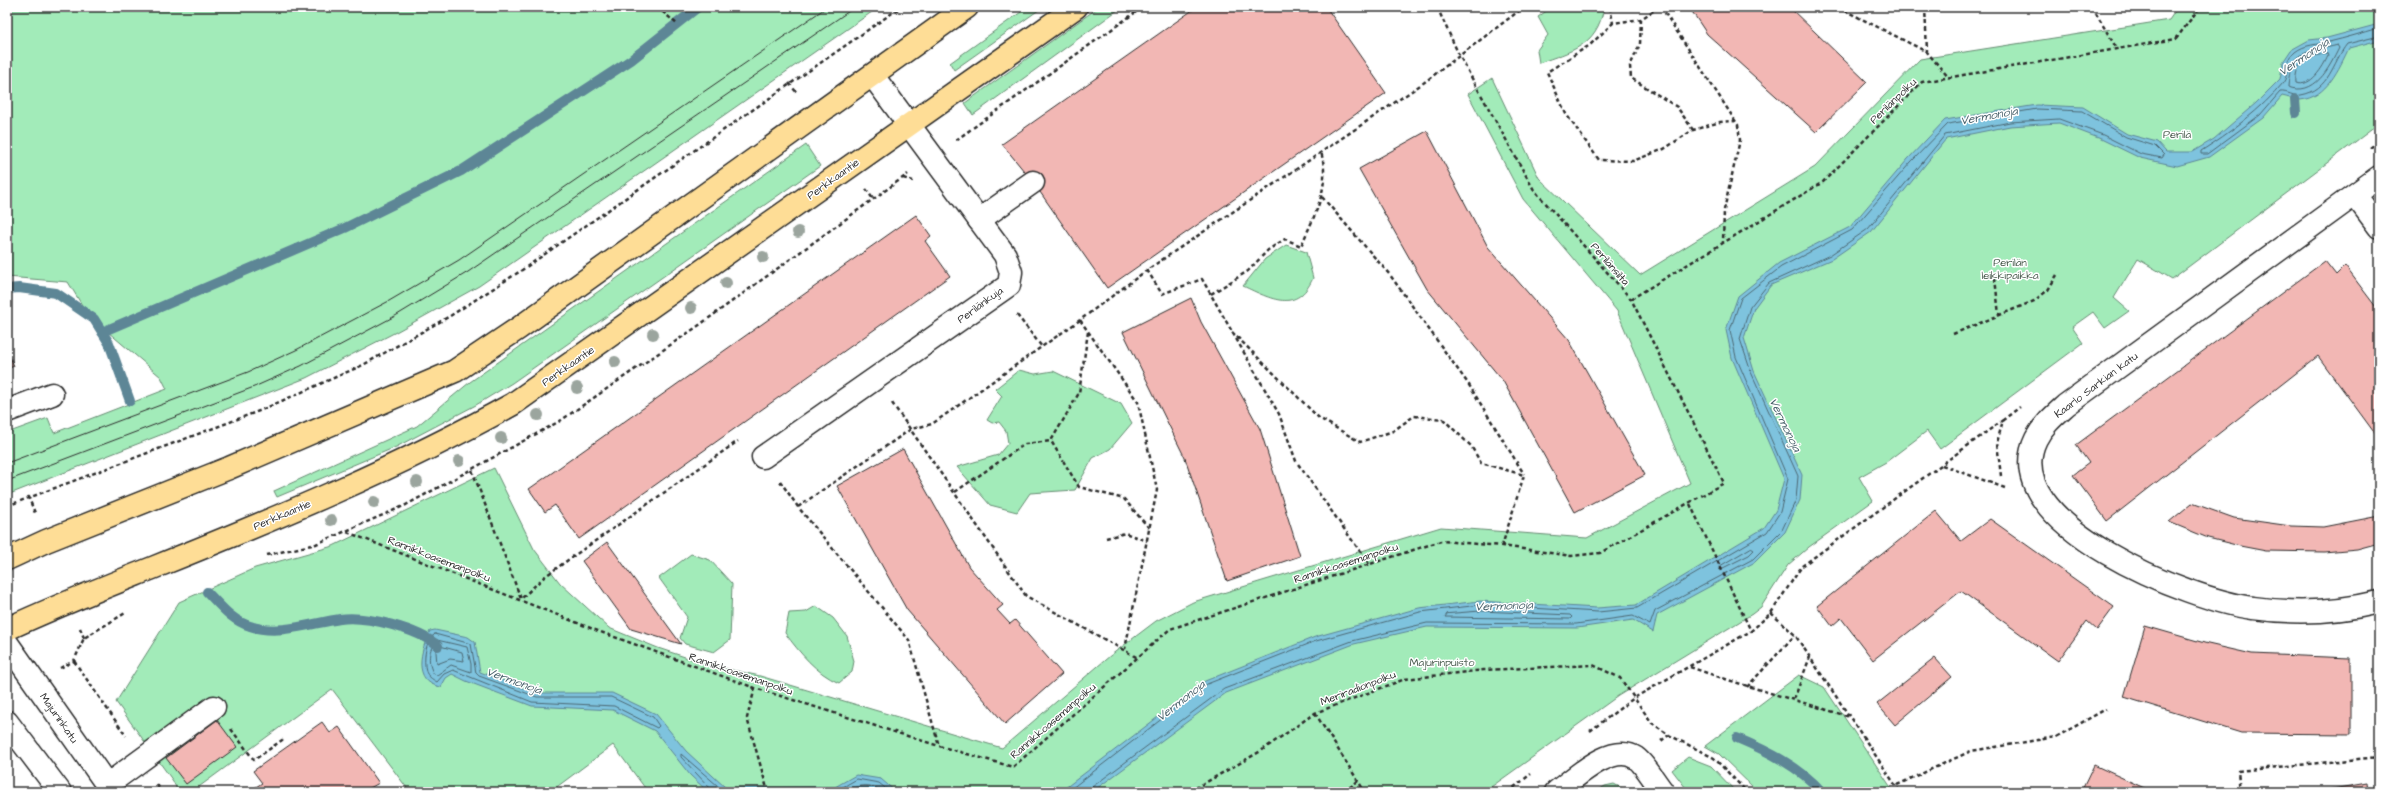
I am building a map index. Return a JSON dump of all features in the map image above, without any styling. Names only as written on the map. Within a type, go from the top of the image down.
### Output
[{"type":"main road","points":[[7,559],[46,541],[229,468],[455,371],[519,328],[873,76],[967,7]]},
{"type":"main road","name":"Perkkaantie","points":[[7,629],[67,601],[154,568],[366,480],[448,440],[513,404],[1076,7]]},
{"type":"street","name":"Perilänkuja","points":[[763,457],[1009,285],[1010,272],[1005,255],[910,124],[873,76]]},
{"type":"street","name":"Kaarlo Sarkian katu","points":[[2379,177],[2066,405],[2042,429],[2036,440],[2031,467],[2032,478],[2039,491],[2068,525],[2116,559],[2179,589],[2252,608],[2293,612],[2332,609],[2379,602]]},
{"type":"street","points":[[979,220],[1033,182]]},
{"type":"street","points":[[2354,195],[2379,227]]},
{"type":"street","points":[[7,411],[52,394]]},
{"type":"street","name":"Majurinkatu","points":[[7,643],[109,789]]},
{"type":"street","points":[[109,789],[142,760],[214,707]]},
{"type":"street","points":[[7,722],[60,792]]},
{"type":"street","points":[[1556,792],[1604,758],[1623,754],[1637,758],[1663,792]]},
{"type":"path","points":[[657,7],[677,24]]},
{"type":"path","points":[[7,506],[259,411],[363,365],[450,316],[519,272],[901,7]]},
{"type":"path","points":[[260,556],[316,544],[406,505],[560,421],[698,326],[902,178],[1143,7]]},
{"type":"path","name":"Perilänsilta","points":[[1437,7],[1459,55],[1534,190],[1630,299],[1724,483],[1690,504]]},
{"type":"path","points":[[798,507],[911,429],[932,424],[1080,320],[1147,270],[1422,84],[1524,7]]},
{"type":"path","points":[[1610,7],[1613,23]]},
{"type":"path","points":[[1724,242],[1724,210],[1740,140],[1738,125],[1660,7],[1641,20],[1613,23],[1590,45],[1547,72],[1566,114],[1599,160],[1633,161],[1664,149],[1693,130],[1720,122],[1735,121]]},
{"type":"path","points":[[1838,7],[1927,52],[1949,78]]},
{"type":"path","points":[[1925,7],[1927,52]]},
{"type":"path","points":[[2092,7],[2117,49]]},
{"type":"path","name":"Perilänpolku","points":[[1630,299],[1823,182],[1922,82],[2176,39],[2200,7]]},
{"type":"path","points":[[1641,20],[1640,44],[1630,66],[1631,78],[1677,107],[1693,130]]},
{"type":"path","points":[[1211,294],[1248,271],[1268,250],[1285,239],[1302,246],[1322,197],[1326,168],[1321,152]]},
{"type":"path","points":[[902,178],[917,182]]},
{"type":"path","points":[[1322,197],[1390,275],[1469,385],[1524,475],[1502,546]]},
{"type":"path","points":[[1147,270],[1162,294],[1202,279],[1279,414],[1296,461],[1369,564]]},
{"type":"path","points":[[1953,334],[2034,301],[2048,290],[2057,275]]},
{"type":"path","points":[[1995,278],[1999,315]]},
{"type":"path","points":[[1080,320],[1138,402],[1157,490],[1125,649]]},
{"type":"path","points":[[1051,441],[1079,394],[1088,332]]},
{"type":"path","points":[[1232,332],[1319,418],[1360,442],[1393,431],[1414,416],[1443,418],[1471,446],[1481,463],[1524,475]]},
{"type":"path","points":[[875,380],[911,429],[1026,596],[1125,649],[1138,658]]},
{"type":"path","points":[[1634,698],[1751,631],[1771,613],[1802,566],[2003,420]]},
{"type":"path","points":[[472,470],[521,599],[544,577],[746,435],[798,507],[909,640],[939,746]]},
{"type":"path","points":[[954,492],[1025,444],[1051,441]]},
{"type":"path","points":[[1051,441],[1079,487],[1124,499],[1150,528]]},
{"type":"path","points":[[1690,504],[1751,631]]},
{"type":"path","name":"Rannikkoasemanpolku","points":[[346,532],[521,599],[598,631],[755,688],[939,746],[1013,767],[1170,629],[1441,541],[1502,546],[1571,556],[1600,553],[1690,504]]},
{"type":"path","points":[[1106,538],[1126,533],[1147,541]]},
{"type":"path","points":[[32,680],[74,661],[84,638],[129,610]]},
{"type":"path","points":[[1771,613],[1795,635],[1897,785],[1900,792]]},
{"type":"path","points":[[1747,687],[1795,635]]},
{"type":"path","points":[[1794,699],[1810,657]]},
{"type":"path","points":[[74,661],[142,760],[162,792]]},
{"type":"path","name":"Meriradionpolku","points":[[1189,792],[1261,751],[1315,713],[1405,679],[1484,670],[1593,665],[1620,678],[1652,723],[1669,735],[1714,758],[1747,792]]},
{"type":"path","points":[[1690,666],[1747,687],[1794,699],[1850,717]]},
{"type":"path","points":[[755,688],[747,718],[768,792]]},
{"type":"path","points":[[214,707],[254,760],[285,738]]},
{"type":"path","points":[[1897,785],[1971,751],[2056,737],[2106,709]]},
{"type":"path","points":[[1315,713],[1365,792]]},
{"type":"path","points":[[2240,792],[2238,771],[2379,757]]},
{"type":"path","points":[[1344,792],[1358,781]]},
{"type":"green space","points":[[7,7],[879,7],[479,286],[396,332],[306,378],[7,495],[7,433],[48,418],[54,433],[167,389],[161,377],[88,315],[68,282],[7,277]]},
{"type":"green space","points":[[1028,7],[1043,7],[954,70],[950,63]]},
{"type":"green space","points":[[1099,7],[1122,7],[973,115],[965,103]]},
{"type":"green space","points":[[1552,7],[1604,7],[1601,20],[1595,31],[1581,46],[1572,51],[1539,63],[1537,50],[1548,35],[1538,17]]},
{"type":"green space","points":[[2178,7],[2379,7],[2379,124],[2172,279],[2138,259],[2114,298],[2129,311],[2105,328],[2093,312],[2072,327],[2083,343],[1940,449],[1927,431],[1886,462],[1859,477],[1873,501],[1809,547],[1788,565],[1761,607],[1618,696],[1484,792],[648,792],[613,745],[550,792],[410,792],[332,689],[192,792],[178,792],[173,781],[116,702],[179,602],[255,568],[333,546],[494,468],[534,549],[560,583],[609,628],[658,648],[709,665],[760,676],[1002,748],[1111,655],[1156,621],[1193,602],[1441,527],[1587,538],[1690,483],[1617,311],[1523,199],[1468,94],[1492,78],[1539,178],[1640,275],[1815,167],[1920,59],[2169,20]]},
{"type":"green space","points":[[806,145],[820,166],[512,383],[476,405],[396,447],[277,497],[274,491],[417,426],[470,382]]},
{"type":"green space","points":[[1286,245],[1306,252],[1313,278],[1307,289],[1299,296],[1291,300],[1282,300],[1273,299],[1243,286],[1265,259]]},
{"type":"green space","points":[[1019,370],[1035,374],[1053,371],[1121,404],[1132,423],[1110,449],[1093,458],[1075,490],[1030,493],[1017,512],[990,505],[957,467],[998,455],[1008,443],[1006,431],[999,422],[992,423],[987,420],[1002,396],[995,389]]},
{"type":"green space","points":[[691,554],[710,560],[732,584],[730,640],[714,652],[685,644],[680,638],[687,617],[659,578]]},
{"type":"green space","points":[[816,606],[833,618],[847,636],[854,661],[852,672],[839,683],[823,674],[816,668],[785,633],[789,613],[806,612]]},
{"type":"green space","points":[[1799,675],[1824,687],[1894,792],[1758,792],[1719,754],[1705,746]]},
{"type":"green space","points":[[1688,757],[1711,766],[1736,792],[1689,792],[1672,770]]},
{"type":"green space","points":[[1614,784],[1629,792],[1596,792],[1605,786]]},
{"type":"water","points":[[2379,24],[2379,40],[2349,48],[2331,81],[2318,94],[2300,100],[2282,96],[2263,118],[2209,157],[2177,166],[2140,158],[2101,139],[2059,123],[2010,126],[1946,139],[1871,232],[1832,259],[1771,285],[1754,308],[1744,338],[1754,371],[1802,475],[1800,500],[1785,532],[1755,562],[1657,615],[1653,632],[1633,620],[1577,628],[1427,627],[1354,644],[1226,693],[1092,792],[1060,792],[1205,681],[1315,637],[1419,608],[1480,601],[1597,608],[1636,605],[1764,528],[1776,510],[1784,479],[1732,358],[1726,330],[1738,296],[1779,263],[1850,227],[1908,159],[1945,120],[2037,105],[2083,107],[2127,134],[2157,142],[2166,152],[2192,152],[2214,139],[2256,103],[2280,79],[2283,62],[2291,50],[2309,40],[2327,38]]},
{"type":"water","points":[[435,630],[468,637],[475,642],[480,672],[537,693],[612,693],[656,714],[686,751],[726,788],[835,787],[856,775],[881,779],[896,792],[708,792],[690,775],[655,731],[613,710],[532,706],[466,681],[452,674],[446,678],[441,687],[432,684],[425,679],[421,664],[427,638],[430,631]]},
{"type":"building","points":[[1197,7],[1326,7],[1386,93],[1107,288],[1033,182],[1002,144]]},
{"type":"building","points":[[1689,7],[1789,7],[1867,82],[1816,132],[1707,34]]},
{"type":"building","points":[[1427,131],[1488,247],[1569,340],[1645,475],[1575,512],[1503,381],[1427,289],[1359,169]]},
{"type":"building","points":[[916,215],[931,236],[925,241],[950,276],[579,539],[555,505],[545,512],[529,489]]},
{"type":"building","points":[[2325,261],[2336,275],[2345,266],[2379,311],[2379,439],[2318,356],[2107,521],[2073,475],[2089,463],[2076,445]]},
{"type":"building","points":[[1191,298],[1201,322],[1260,429],[1300,556],[1227,581],[1185,458],[1123,332]]},
{"type":"building","points":[[7,350],[14,366],[7,369]]},
{"type":"building","points":[[903,449],[969,567],[1003,605],[997,610],[1010,624],[1015,620],[1062,674],[1005,724],[907,610],[837,486]]},
{"type":"building","points":[[2192,503],[2234,518],[2291,526],[2323,527],[2379,516],[2379,543],[2357,549],[2324,552],[2266,551],[2240,546],[2208,538],[2169,522]]},
{"type":"building","points":[[1936,511],[1961,541],[1990,519],[2114,607],[2097,630],[2087,621],[2058,661],[1961,591],[1873,660],[1841,618],[1832,626],[1817,606]]},
{"type":"building","points":[[607,542],[681,644],[631,629],[582,561]]},
{"type":"building","points":[[2145,626],[2208,644],[2252,654],[2351,658],[2351,734],[2241,733],[2124,697]]},
{"type":"building","points":[[1935,658],[1952,677],[1895,725],[1877,704]]},
{"type":"building","points":[[217,720],[237,747],[186,784],[166,758]]},
{"type":"building","points":[[322,722],[330,733],[339,727],[379,783],[370,788],[373,792],[255,792],[253,789],[262,783],[253,771]]},
{"type":"building","points":[[2094,765],[2153,792],[2081,792]]},
{"type":"building","points":[[2367,783],[2368,792],[2315,792]]},
{"type":"waterway","points":[[102,332],[345,228],[461,171],[631,60],[698,7]]},
{"type":"waterway","points":[[2295,99],[2296,113]]},
{"type":"waterway","name":"Vermonoja","points":[[7,289],[19,288],[56,293],[94,319],[109,343],[130,401]]},
{"type":"waterway","name":"Vermonoja","points":[[207,592],[232,616],[244,624],[261,629],[272,630],[295,628],[340,619],[363,619],[377,621],[405,629],[418,634],[438,646]]},
{"type":"waterway","points":[[1737,738],[1783,760],[1804,775],[1822,792]]},
{"type":"tram line","points":[[7,463],[248,372],[296,350],[389,301],[459,260],[827,7]]},
{"type":"tram line","points":[[7,481],[254,387],[301,366],[397,315],[468,272],[855,7]]},
{"type":"park label","name":"Perilä","points":[[2177,134]]},
{"type":"park label","name":"Perilän leikkipaikka","points":[[2010,268]]},
{"type":"park label","name":"Majurinpuisto","points":[[1442,662]]}]
